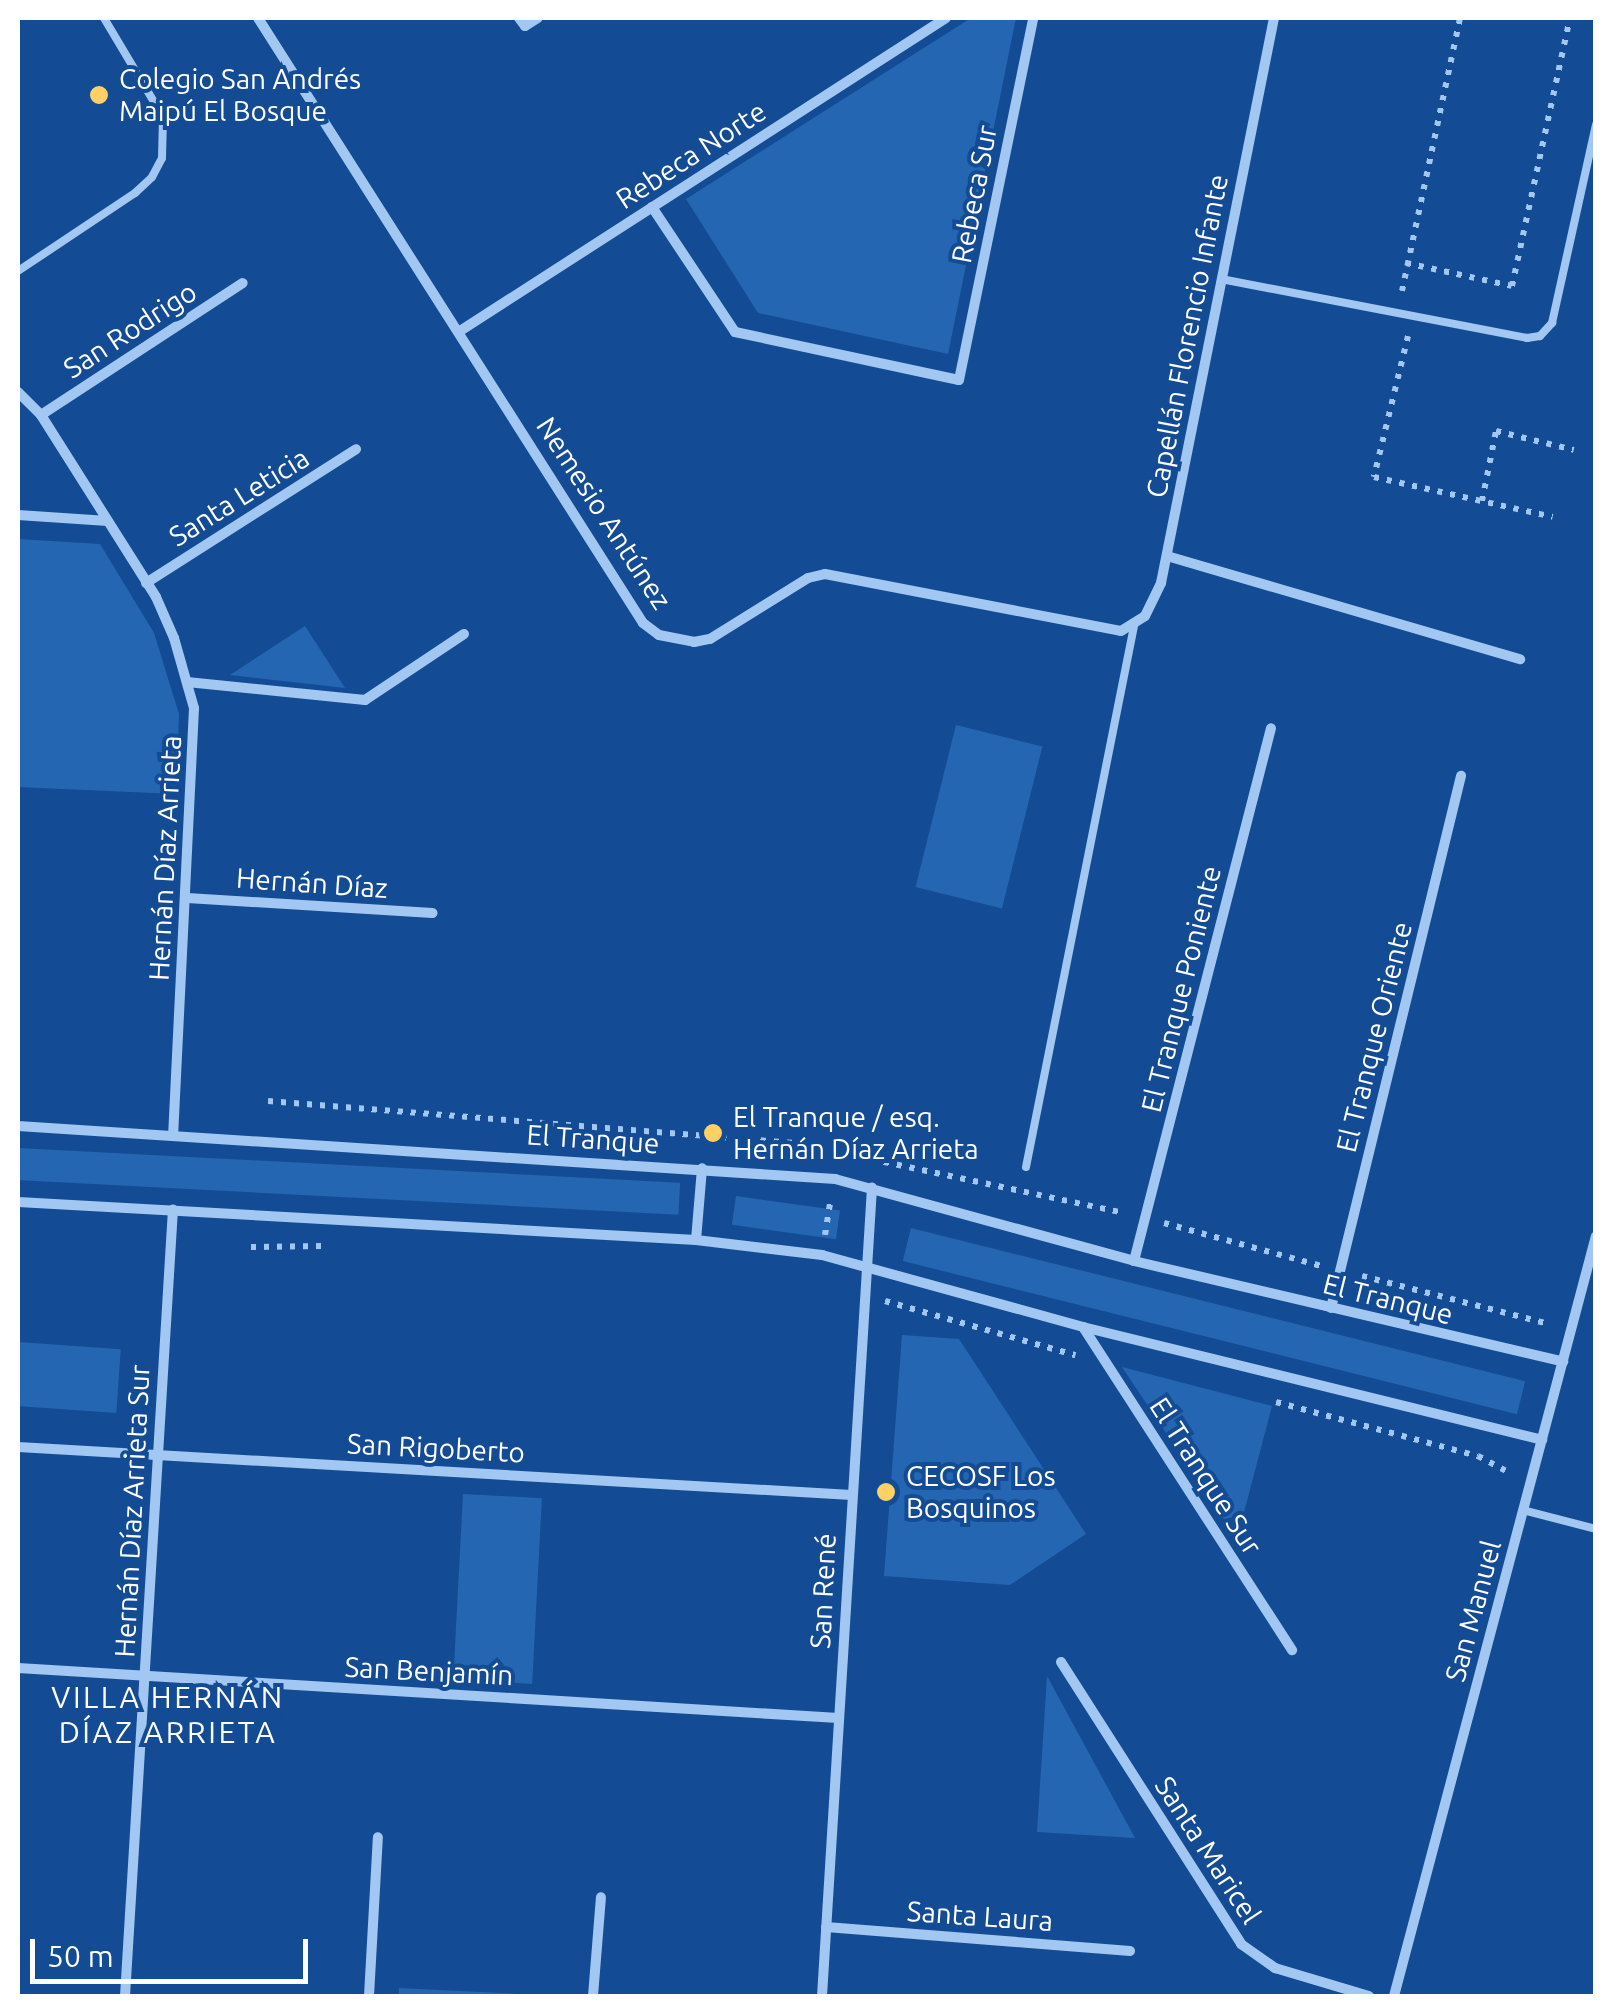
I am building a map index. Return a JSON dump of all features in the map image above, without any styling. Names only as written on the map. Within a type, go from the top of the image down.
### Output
[{"type":"street","name":"Nemesio Antúnez","points":[[258,18],[643,622],[659,636],[694,642],[710,640],[808,578],[824,574],[1121,631],[1134,626]]},
{"type":"street","points":[[522,22],[538,18]]},
{"type":"street","name":"Rebeca Norte","points":[[460,331],[946,18]]},
{"type":"street","name":"Rebeca Sur","points":[[652,207],[735,332],[959,380],[1032,18]]},
{"type":"street","name":"Capellán Florencio Infante","points":[[1134,626],[1157,600],[1274,18]]},
{"type":"street","name":"San Rodrigo","points":[[41,415],[243,283]]},
{"type":"street","name":"Hernán Díaz Arrieta","points":[[18,392],[41,415],[146,582],[165,615],[187,682],[195,744],[172,1136]]},
{"type":"street","name":"Santa Leticia","points":[[146,582],[356,450]]},
{"type":"street","points":[[18,515],[108,521]]},
{"type":"street","points":[[1166,556],[1520,660]]},
{"type":"street","points":[[187,682],[365,700],[464,634]]},
{"type":"street","name":"El Tranque Poniente","points":[[1134,1261],[1272,728]]},
{"type":"street","name":"El Tranque Oriente","points":[[1331,1308],[1461,776]]},
{"type":"street","name":"Hernán Díaz","points":[[187,898],[433,914]]},
{"type":"street","name":"El Tranque","points":[[18,1126],[834,1179],[1134,1261],[1564,1362]]},
{"type":"street","points":[[696,1240],[702,1168]]},
{"type":"street","name":"San René","points":[[822,1996],[872,1188]]},
{"type":"street","points":[[18,1202],[696,1240],[822,1255],[1082,1326],[1542,1440]]},
{"type":"street","name":"Hernán Díaz Arrieta Sur","points":[[125,1996],[173,1208]]},
{"type":"street","name":"San Manuel","points":[[1394,1996],[1596,1236]]},
{"type":"street","name":"El Tranque Sur","points":[[1082,1326],[1292,1650]]},
{"type":"street","name":"San Rigoberto","points":[[18,1447],[852,1495]]},
{"type":"street","name":"Santa Maricel","points":[[1061,1662],[1241,1944],[1275,1968],[1369,1996]]},
{"type":"street","name":"San Benjamín","points":[[18,1668],[838,1718]]},
{"type":"street","points":[[368,1996],[378,1837]]},
{"type":"street","points":[[593,1996],[601,1897]]},
{"type":"street","name":"Santa Laura","points":[[826,1927],[1130,1951]]},
{"type":"lane","points":[[18,271],[135,193],[152,176],[162,158],[163,117],[104,18]]},
{"type":"lane","points":[[1219,278],[1527,338],[1540,336],[1552,323],[1596,125]]},
{"type":"lane","points":[[1026,1167],[1134,626]]},
{"type":"lane","points":[[1524,1510],[1596,1529]]},
{"type":"path","points":[[1406,263],[1512,286],[1570,18]]},
{"type":"path","points":[[1482,501],[1496,432],[1574,450]]},
{"type":"path","points":[[822,1255],[834,1179]]},
{"type":"path","points":[[251,1247],[327,1246]]},
{"type":"path","points":[[866,1295],[1106,1364]]},
{"type":"path","points":[[1273,1402],[1478,1456],[1531,1484]]},
{"type":"shaded area","points":[[971,18],[1016,18],[948,354],[758,313],[686,199]]},
{"type":"shaded area","points":[[18,539],[100,544],[154,633],[179,714],[176,794],[18,787]]},
{"type":"shaded area","points":[[305,626],[345,688],[230,675]]},
{"type":"shaded area","points":[[956,725],[1042,747],[1002,909],[916,887]]},
{"type":"shaded area","points":[[18,1148],[680,1183],[678,1215],[18,1180]]},
{"type":"shaded area","points":[[736,1196],[840,1211],[836,1239],[732,1225]]},
{"type":"shaded area","points":[[911,1228],[1525,1381],[1517,1414],[903,1261]]},
{"type":"shaded area","points":[[902,1335],[959,1339],[1086,1534],[1010,1585],[884,1576]]},
{"type":"shaded area","points":[[18,1342],[121,1349],[116,1413],[18,1406]]},
{"type":"shaded area","points":[[1122,1367],[1272,1406],[1237,1539]]},
{"type":"shaded area","points":[[463,1494],[542,1498],[532,1684],[453,1680]]},
{"type":"shaded area","points":[[1047,1676],[1135,1838],[1037,1832]]},
{"type":"shaded area","points":[[399,1988],[560,1996],[399,1996]]},
{"type":"place","name":"Colegio San Andrés Maipú El Bosque","points":[[99,95]]},
{"type":"place","name":"El Tranque / esq. Hernán Díaz Arrieta","points":[[713,1133]]},
{"type":"place","name":"CECOSF Los Bosquinos","points":[[886,1492]]},
{"type":"district","name":"VILLA HERNÁN DÍAZ ARRIETA","points":[[168,1714]]}]
